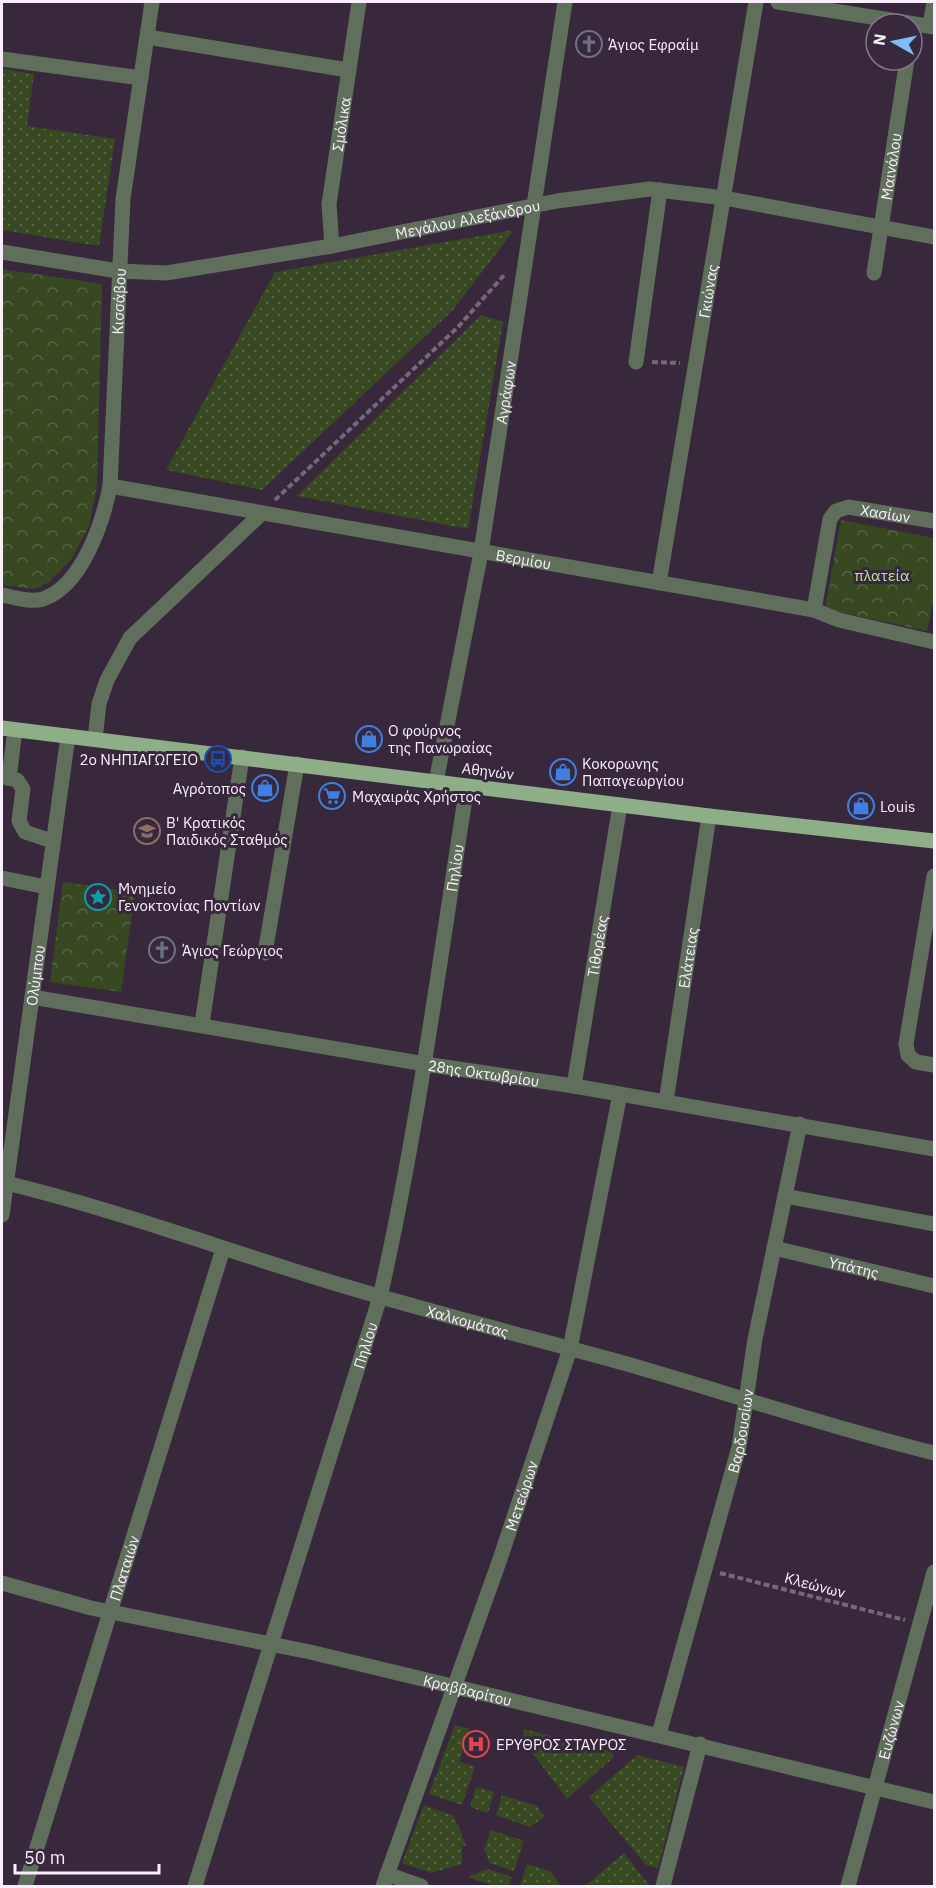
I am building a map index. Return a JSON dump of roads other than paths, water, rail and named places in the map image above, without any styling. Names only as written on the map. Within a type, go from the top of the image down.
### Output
[{"type":"main road","name":"Αθηνών","points":[[8,729],[709,816],[934,841]]},
{"type":"street","name":"Κισσάβου","points":[[2,595],[34,600],[59,590],[77,568],[94,540],[110,486],[123,199],[152,2]]},
{"type":"street","name":"Σμόλικα","points":[[332,246],[329,204],[359,2]]},
{"type":"street","name":"Αγράφων","points":[[436,782],[481,552],[565,2]]},
{"type":"street","name":"Γκιώνας","points":[[658,583],[756,2]]},
{"type":"street","points":[[778,2],[864,18]]},
{"type":"street","points":[[932,27],[934,2]]},
{"type":"street","points":[[147,37],[348,69]]},
{"type":"street","points":[[2,59],[141,78]]},
{"type":"street","name":"Μαινάλου","points":[[874,273],[905,72]]},
{"type":"street","points":[[636,362],[660,190]]},
{"type":"street","name":"Μεγάλου Αλεξάνδρου","points":[[2,252],[118,271],[166,273],[332,246],[603,194],[660,190],[724,198],[934,237]]},
{"type":"street","name":"Βερμίου","points":[[110,486],[814,610],[840,620],[933,642]]},
{"type":"street","name":"Χασίων","points":[[814,610],[829,525],[836,511],[848,507],[934,521]]},
{"type":"street","points":[[95,739],[99,704],[107,680],[130,638],[262,513]]},
{"type":"street","points":[[8,729],[5,777],[17,780],[24,789],[19,821],[25,832],[52,841]]},
{"type":"street","name":"Ολύμπου","points":[[2,1215],[4,1183],[68,736]]},
{"type":"street","points":[[202,1024],[242,757]]},
{"type":"street","points":[[266,953],[297,764]]},
{"type":"street","name":"Πηλίου","points":[[195,1887],[380,1297],[397,1221],[424,1064],[467,786]]},
{"type":"street","name":"Τιθορέας","points":[[574,1086],[620,805]]},
{"type":"street","name":"Ελάτειας","points":[[666,1102],[709,816]]},
{"type":"street","points":[[934,876],[906,1044],[908,1055],[916,1062],[934,1065]]},
{"type":"street","points":[[2,878],[46,887]]},
{"type":"street","name":"28ης Οκτωβρίου","points":[[32,997],[202,1024],[424,1064],[574,1086],[800,1124],[934,1149]]},
{"type":"street","name":"Μετεώρων","points":[[385,1880],[455,1687],[570,1349],[620,1094]]},
{"type":"street","name":"Βαρδουσίων","points":[[659,1734],[739,1447],[755,1339],[800,1124]]},
{"type":"street","name":"Χαλκομάτας","points":[[4,1183],[107,1209],[223,1249],[380,1297],[570,1349],[847,1431],[934,1453]]},
{"type":"street","points":[[785,1196],[934,1224]]},
{"type":"street","name":"Υπάτης","points":[[774,1248],[934,1286]]},
{"type":"street","name":"Πλαταιών","points":[[25,1887],[223,1249]]},
{"type":"street","name":"Ευζώνων","points":[[848,1887],[877,1788],[934,1572]]},
{"type":"street","name":"Κραββαρίτου","points":[[2,1583],[111,1612],[273,1644],[659,1734],[934,1802]]},
{"type":"street","points":[[663,1887],[700,1744]]},
{"type":"street","points":[[385,1880],[421,1887]]},
{"type":"place","name":"Άγιος Εφραίμ","points":[[589,44]]},
{"type":"place","name":"Ο φούρνος της Πανωραίας","points":[[369,739]]},
{"type":"place","name":"2ο ΝΗΠΙΑΓΩΓΕΙΟ","points":[[218,759]]},
{"type":"place","name":"Κοκορωνης Παπαγεωργίου","points":[[563,772]]},
{"type":"place","name":"Αγρότοπος","points":[[265,788]]},
{"type":"place","name":"Μαχαιράς Χρήστος","points":[[332,796]]},
{"type":"place","name":"Louis","points":[[861,806]]},
{"type":"place","name":"B' Κρατικός Παιδικός Σταθμός","points":[[147,831]]},
{"type":"place","name":"Μνημείο Γενοκτονίας Ποντίων","points":[[98,897]]},
{"type":"place","name":"Άγιος Γεώργιος","points":[[162,950]]},
{"type":"place","name":"ΕΡΥΘΡΟΣ ΣΤΑΥΡΟΣ","points":[[476,1744]]},
{"type":"park label","name":"πλατεία","points":[[882,575]]}]
